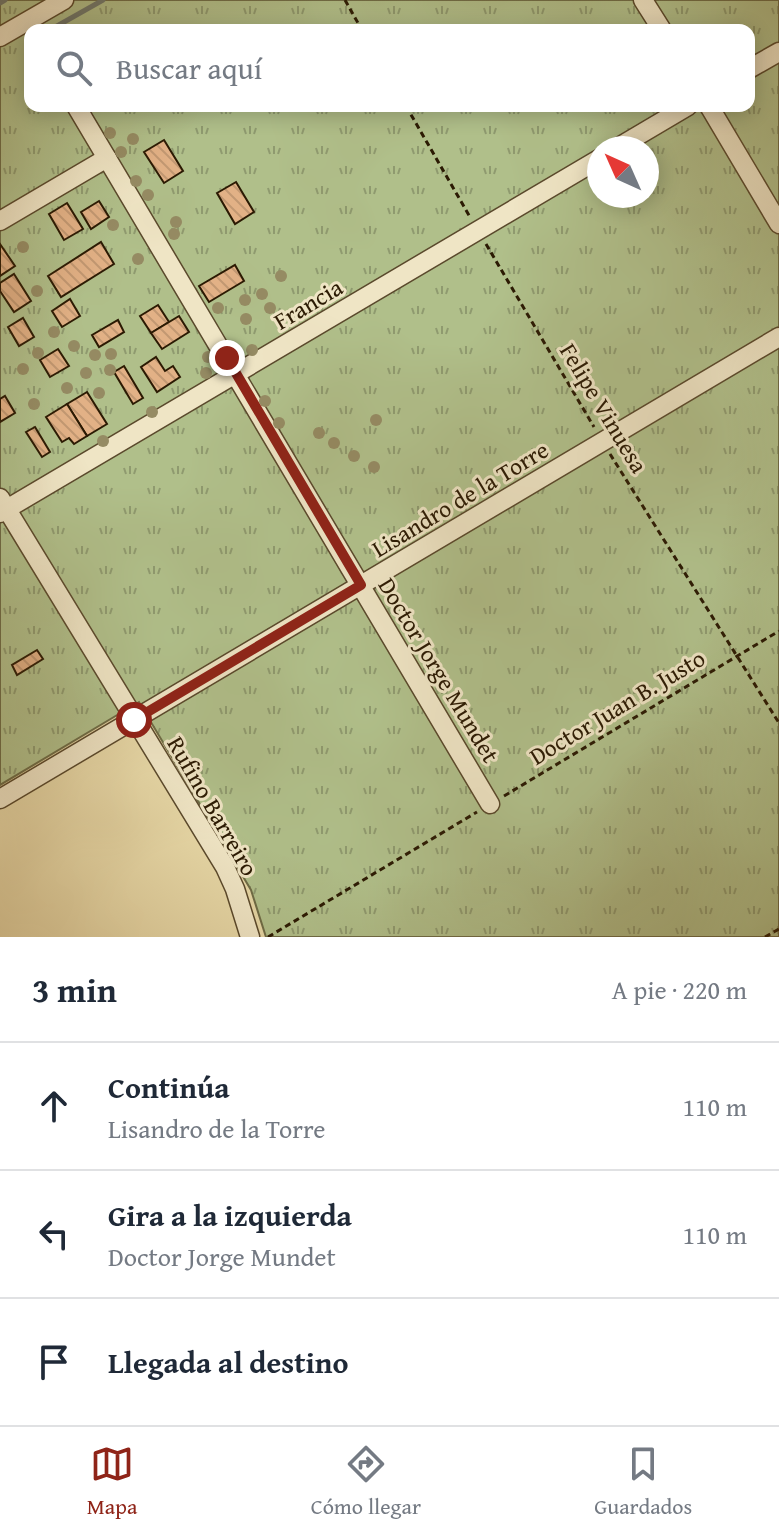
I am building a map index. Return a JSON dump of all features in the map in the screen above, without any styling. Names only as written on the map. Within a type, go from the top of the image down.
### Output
[{"type":"street","points":[[31,24],[64,0]]},
{"type":"street","points":[[643,0],[658,24]]},
{"type":"street","points":[[0,37],[24,28]]},
{"type":"street","points":[[755,66],[779,52]]},
{"type":"street","name":"Doctor Jorge Mundet","points":[[80,112],[490,804]]},
{"type":"street","points":[[637,136],[678,112]]},
{"type":"street","points":[[713,112],[779,224]]},
{"type":"street","points":[[0,221],[107,158]]},
{"type":"street","name":"Francia","points":[[2,507],[237,375],[587,166]]},
{"type":"street","name":"Lisandro de la Torre","points":[[0,799],[779,337]]},
{"type":"street","name":"Rufino Barreiro","points":[[2,507],[225,867],[250,937]]},
{"type":"path","points":[[345,0],[359,24]]},
{"type":"path","name":"Felipe Vinuesa","points":[[409,112],[603,442],[779,723]]},
{"type":"path","name":"Doctor Juan B. Justo","points":[[268,937],[779,631]]},
{"type":"path","points":[[765,937],[779,929]]},
{"type":"green space","points":[[0,0],[779,0],[779,937],[266,937],[251,890],[139,702],[0,785]]},
{"type":"building","points":[[164,140],[183,171],[164,183],[144,152]]},
{"type":"building","points":[[236,182],[254,212],[235,224],[217,193]]},
{"type":"building","points":[[99,201],[109,217],[91,229],[81,212]]},
{"type":"building","points":[[67,203],[83,229],[64,240],[49,214]]},
{"type":"building","points":[[101,242],[114,264],[61,297],[48,276]]},
{"type":"building","points":[[0,244],[15,266],[0,276]]},
{"type":"building","points":[[235,265],[244,281],[209,302],[199,286]]},
{"type":"building","points":[[14,274],[31,301],[14,312],[0,291],[0,283]]},
{"type":"building","points":[[70,299],[80,316],[62,327],[52,311]]},
{"type":"building","points":[[158,305],[169,322],[151,333],[140,316]]},
{"type":"building","points":[[179,316],[189,332],[162,349],[151,333]]},
{"type":"building","points":[[23,318],[34,337],[19,346],[8,327]]},
{"type":"building","points":[[118,320],[124,332],[99,347],[92,335]]},
{"type":"building","points":[[58,349],[69,366],[50,377],[40,360]]},
{"type":"building","points":[[156,357],[165,371],[173,366],[180,377],[157,392],[141,367]]},
{"type":"building","points":[[124,366],[143,398],[133,404],[114,372]]},
{"type":"building","points":[[87,392],[107,424],[87,436],[67,404]]},
{"type":"building","points":[[5,396],[15,413],[0,422],[0,399]]},
{"type":"building","points":[[67,404],[87,436],[74,444],[69,438],[62,442],[46,417]]},
{"type":"building","points":[[35,427],[50,452],[42,457],[26,432]]},
{"type":"building","points":[[37,650],[43,659],[17,675],[12,665]]},
{"type":"waterway","points":[[0,3],[5,0]]},
{"type":"waterway","points":[[61,24],[103,0]]},
{"type":"route","points":[[134,720],[361,585],[227,358]]}]
